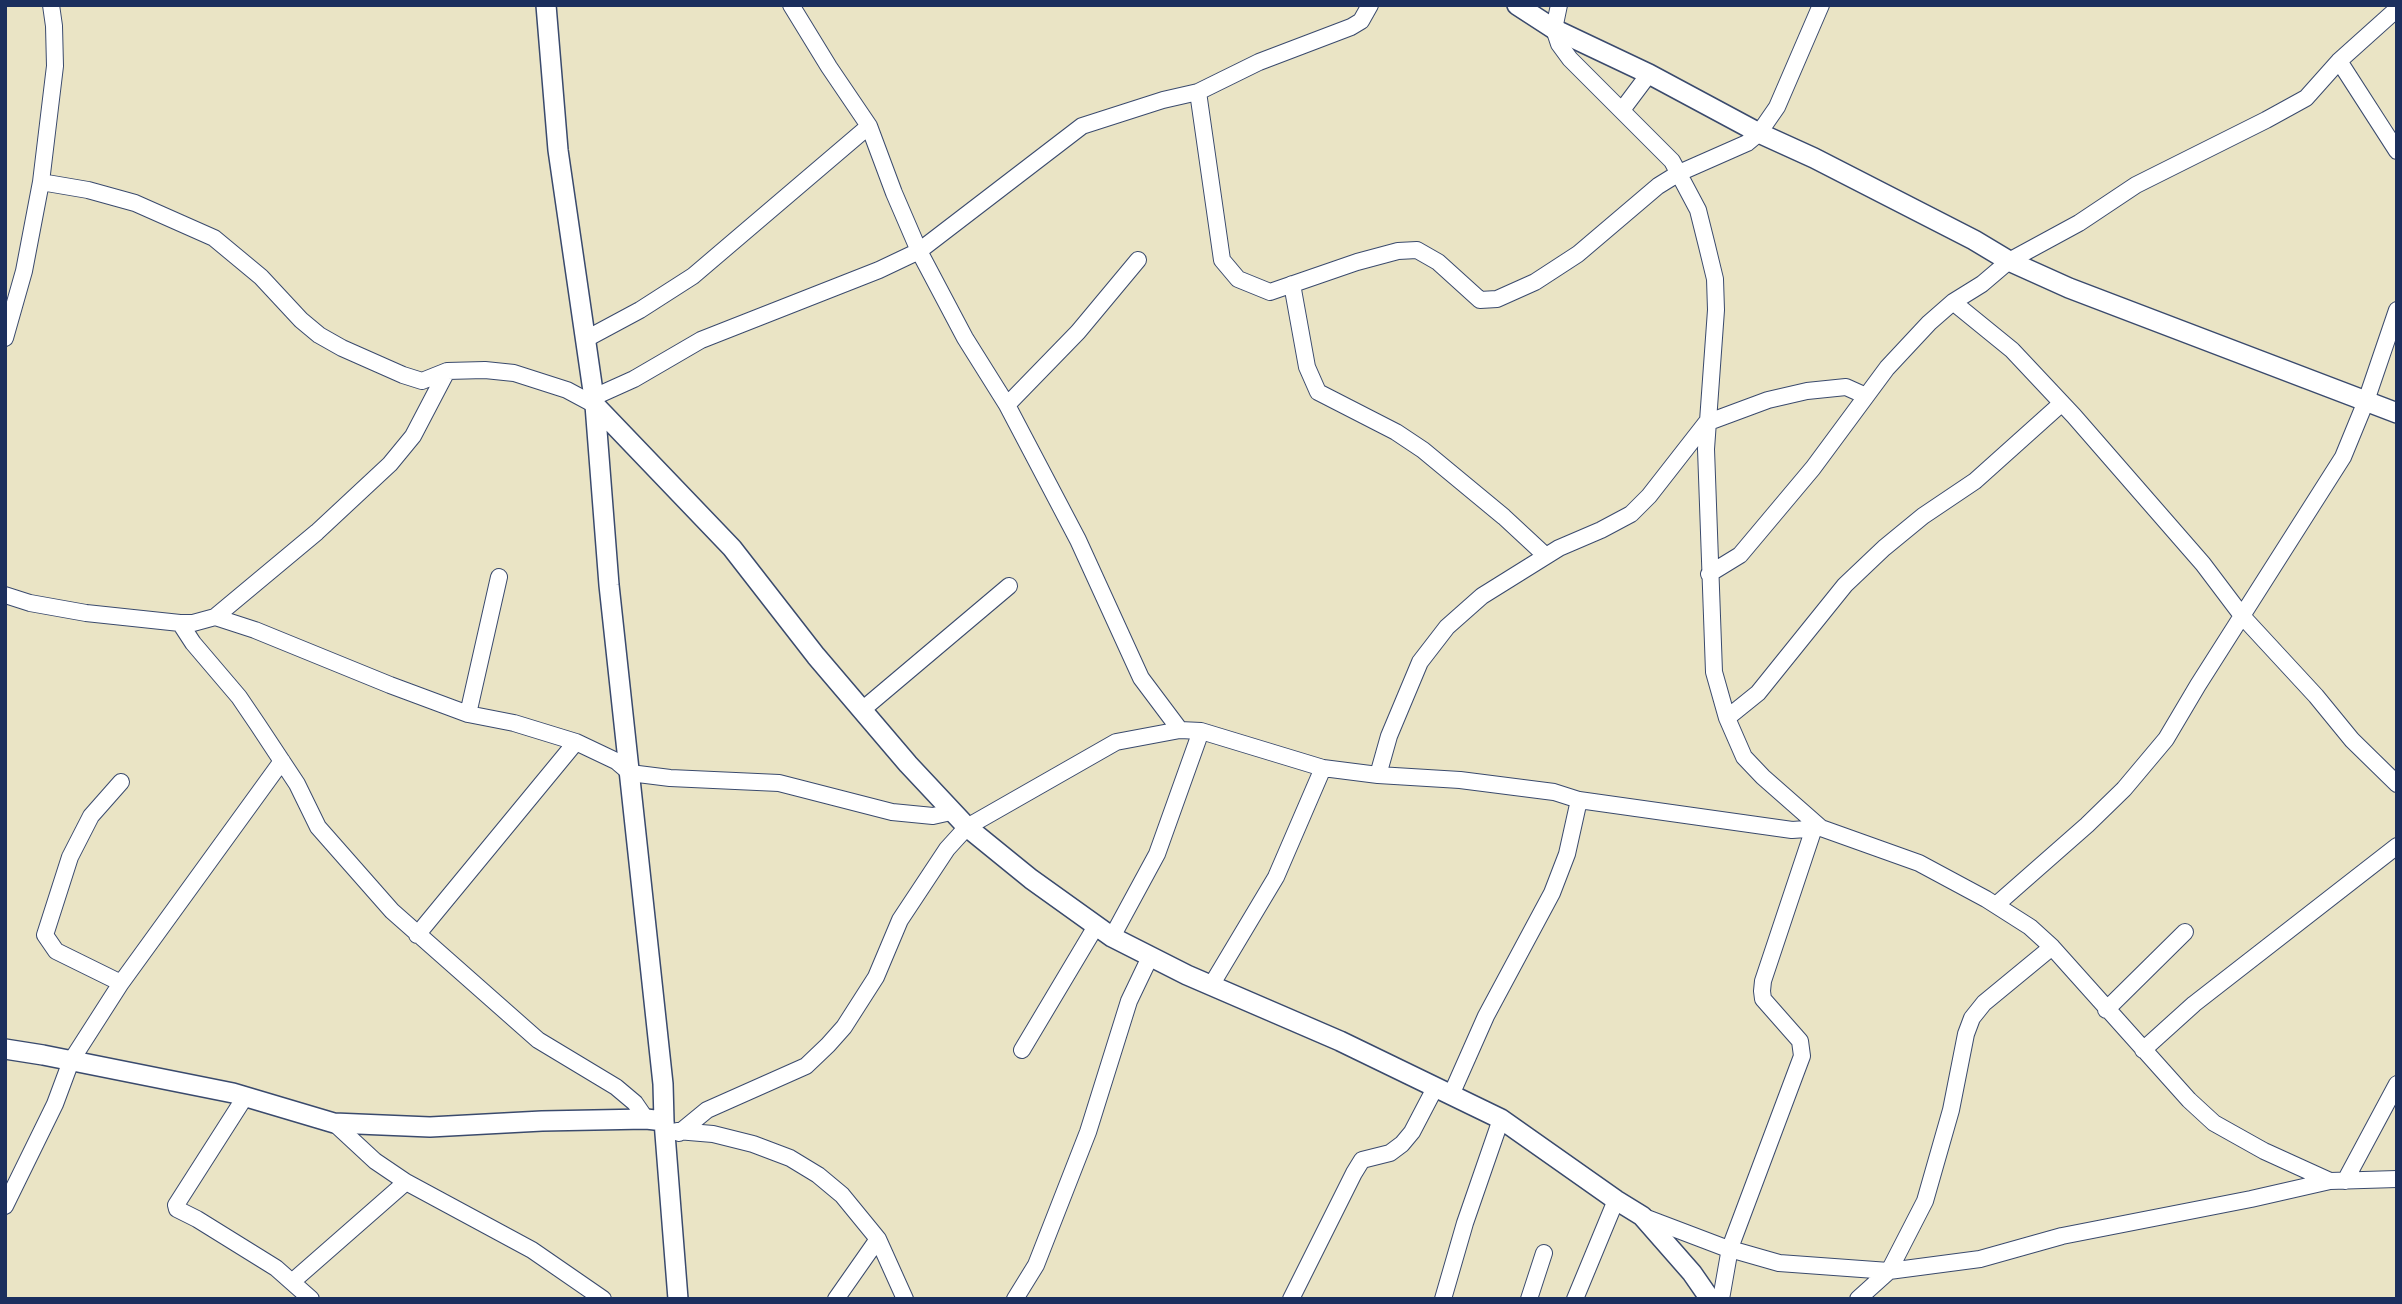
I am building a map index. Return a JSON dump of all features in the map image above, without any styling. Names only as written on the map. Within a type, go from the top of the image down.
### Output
[{"type":"street","points":[[5,338],[24,271],[41,182],[55,66],[51,5]]},
{"type":"street","points":[[546,5],[558,150],[594,401],[609,585],[663,1084],[663,1124],[678,1299]]},
{"type":"street","points":[[791,5],[869,126],[919,251],[965,338],[1007,405],[1078,540],[1142,678],[1180,730]]},
{"type":"street","points":[[594,401],[701,340],[919,251],[1082,126],[1163,100],[1198,92],[1259,62],[1351,27],[1361,21],[1370,5]]},
{"type":"street","points":[[1517,5],[1554,29],[1649,74],[1759,133],[1962,233],[2009,261],[2069,288],[2397,413]]},
{"type":"street","points":[[1559,5],[1554,29],[1559,44],[1570,59],[1672,161],[1679,173],[1698,210],[1715,279],[1716,310],[1706,423],[1714,672],[1727,718],[1744,757],[1818,828],[1919,863],[2030,927],[2052,947],[2189,1100],[2214,1123],[2254,1146],[2337,1181]]},
{"type":"street","points":[[1198,92],[1222,260],[1238,279],[1270,292],[1398,251],[1417,250],[1438,261],[1480,300],[1497,299],[1535,282],[1578,254],[1637,203],[1679,173],[1746,142],[1759,133],[1777,107],[1821,5]]},
{"type":"street","points":[[1709,574],[1740,555],[1813,468],[1909,343],[1953,302],[1982,284],[2009,261],[2079,223],[2136,185],[2306,97],[2339,61],[2397,9]]},
{"type":"street","points":[[2339,61],[2397,150]]},
{"type":"street","points":[[1622,110],[1649,74]]},
{"type":"street","points":[[586,339],[640,310],[693,276],[869,126]]},
{"type":"street","points":[[41,182],[88,190],[135,203],[214,238],[261,277],[301,320],[319,335],[402,375],[422,381],[447,371],[485,369],[514,373],[594,401],[732,548],[816,656],[967,827],[1104,931],[1150,957],[1340,1041],[1501,1119],[1642,1216],[1723,1247],[1779,1263],[1889,1270],[1980,1259],[2062,1236],[2337,1181],[2397,1179]]},
{"type":"street","points":[[1007,405],[1078,332],[1138,260]]},
{"type":"street","points":[[1292,284],[1307,367],[1318,391],[1396,432],[1423,450],[1504,517],[1546,556]]},
{"type":"street","points":[[1953,302],[2012,350],[2062,403],[2203,564],[2243,617],[2316,696],[2352,740],[2397,785]]},
{"type":"street","points":[[1996,905],[2124,789],[2166,739],[2343,457],[2366,401],[2397,310]]},
{"type":"street","points":[[5,594],[30,603],[86,613],[180,623],[215,617],[317,532],[390,464],[413,436],[447,371]]},
{"type":"street","points":[[1378,775],[1389,736],[1420,662],[1447,627],[1482,596],[1546,556],[1630,514],[1649,496],[1706,423],[1768,400],[1807,391],[1846,387],[1866,396]]},
{"type":"street","points":[[1727,718],[1758,693],[1845,585],[1884,548],[1923,516],[1975,481],[2062,403]]},
{"type":"street","points":[[468,714],[499,577]]},
{"type":"street","points":[[862,710],[1009,586]]},
{"type":"street","points":[[215,617],[256,630],[468,714],[514,723],[576,742],[616,761],[630,773],[670,778],[779,783],[892,812],[933,816],[951,812]]},
{"type":"street","points":[[180,623],[193,643],[239,697],[297,784],[318,827],[392,911],[538,1041],[615,1087],[663,1124]]},
{"type":"street","points":[[663,1124],[707,1110],[806,1066],[844,1027],[876,977],[900,920],[947,849],[967,827],[1116,742],[1180,730],[1201,731],[1323,768],[1378,775],[1460,780],[1554,792],[1579,800],[1792,830],[1818,828]]},
{"type":"street","points":[[1022,1050],[1157,854],[1201,731]]},
{"type":"street","points":[[417,935],[452,896],[576,742]]},
{"type":"street","points":[[5,1206],[55,1104],[71,1061],[121,983],[282,761]]},
{"type":"street","points":[[1212,984],[1276,877],[1323,768]]},
{"type":"street","points":[[121,782],[91,816],[70,857],[45,935],[56,951],[121,983]]},
{"type":"street","points":[[1291,1299],[1362,1160],[1390,1153],[1402,1144],[1443,1092],[1552,893],[1567,854],[1579,800]]},
{"type":"street","points":[[1721,1299],[1730,1248],[1802,1056],[1800,1041],[1763,999],[1762,991],[1763,981],[1818,828]]},
{"type":"street","points":[[2143,1050],[2194,1004],[2397,846]]},
{"type":"street","points":[[2106,1010],[2185,932]]},
{"type":"street","points":[[1858,1299],[1889,1270],[1925,1201],[1951,1110],[1966,1034],[1972,1018],[1984,1003],[2052,947]]},
{"type":"street","points":[[1015,1299],[1036,1265],[1088,1132],[1129,1001],[1150,957]]},
{"type":"street","points":[[5,1049],[245,1097],[334,1123],[430,1127],[663,1124],[753,1144],[790,1158],[818,1174],[842,1195],[878,1240],[905,1299]]},
{"type":"street","points":[[2337,1181],[2397,1084]]},
{"type":"street","points":[[245,1097],[176,1205],[177,1209],[276,1268],[311,1299]]},
{"type":"street","points":[[1443,1299],[1465,1223],[1501,1119]]},
{"type":"street","points":[[334,1123],[375,1161],[406,1182],[532,1250],[603,1299]]},
{"type":"street","points":[[293,1281],[406,1182]]},
{"type":"street","points":[[1575,1299],[1616,1200]]},
{"type":"street","points":[[1642,1216],[1692,1273],[1710,1299]]},
{"type":"street","points":[[836,1299],[878,1240]]},
{"type":"street","points":[[1529,1299],[1544,1253]]}]
